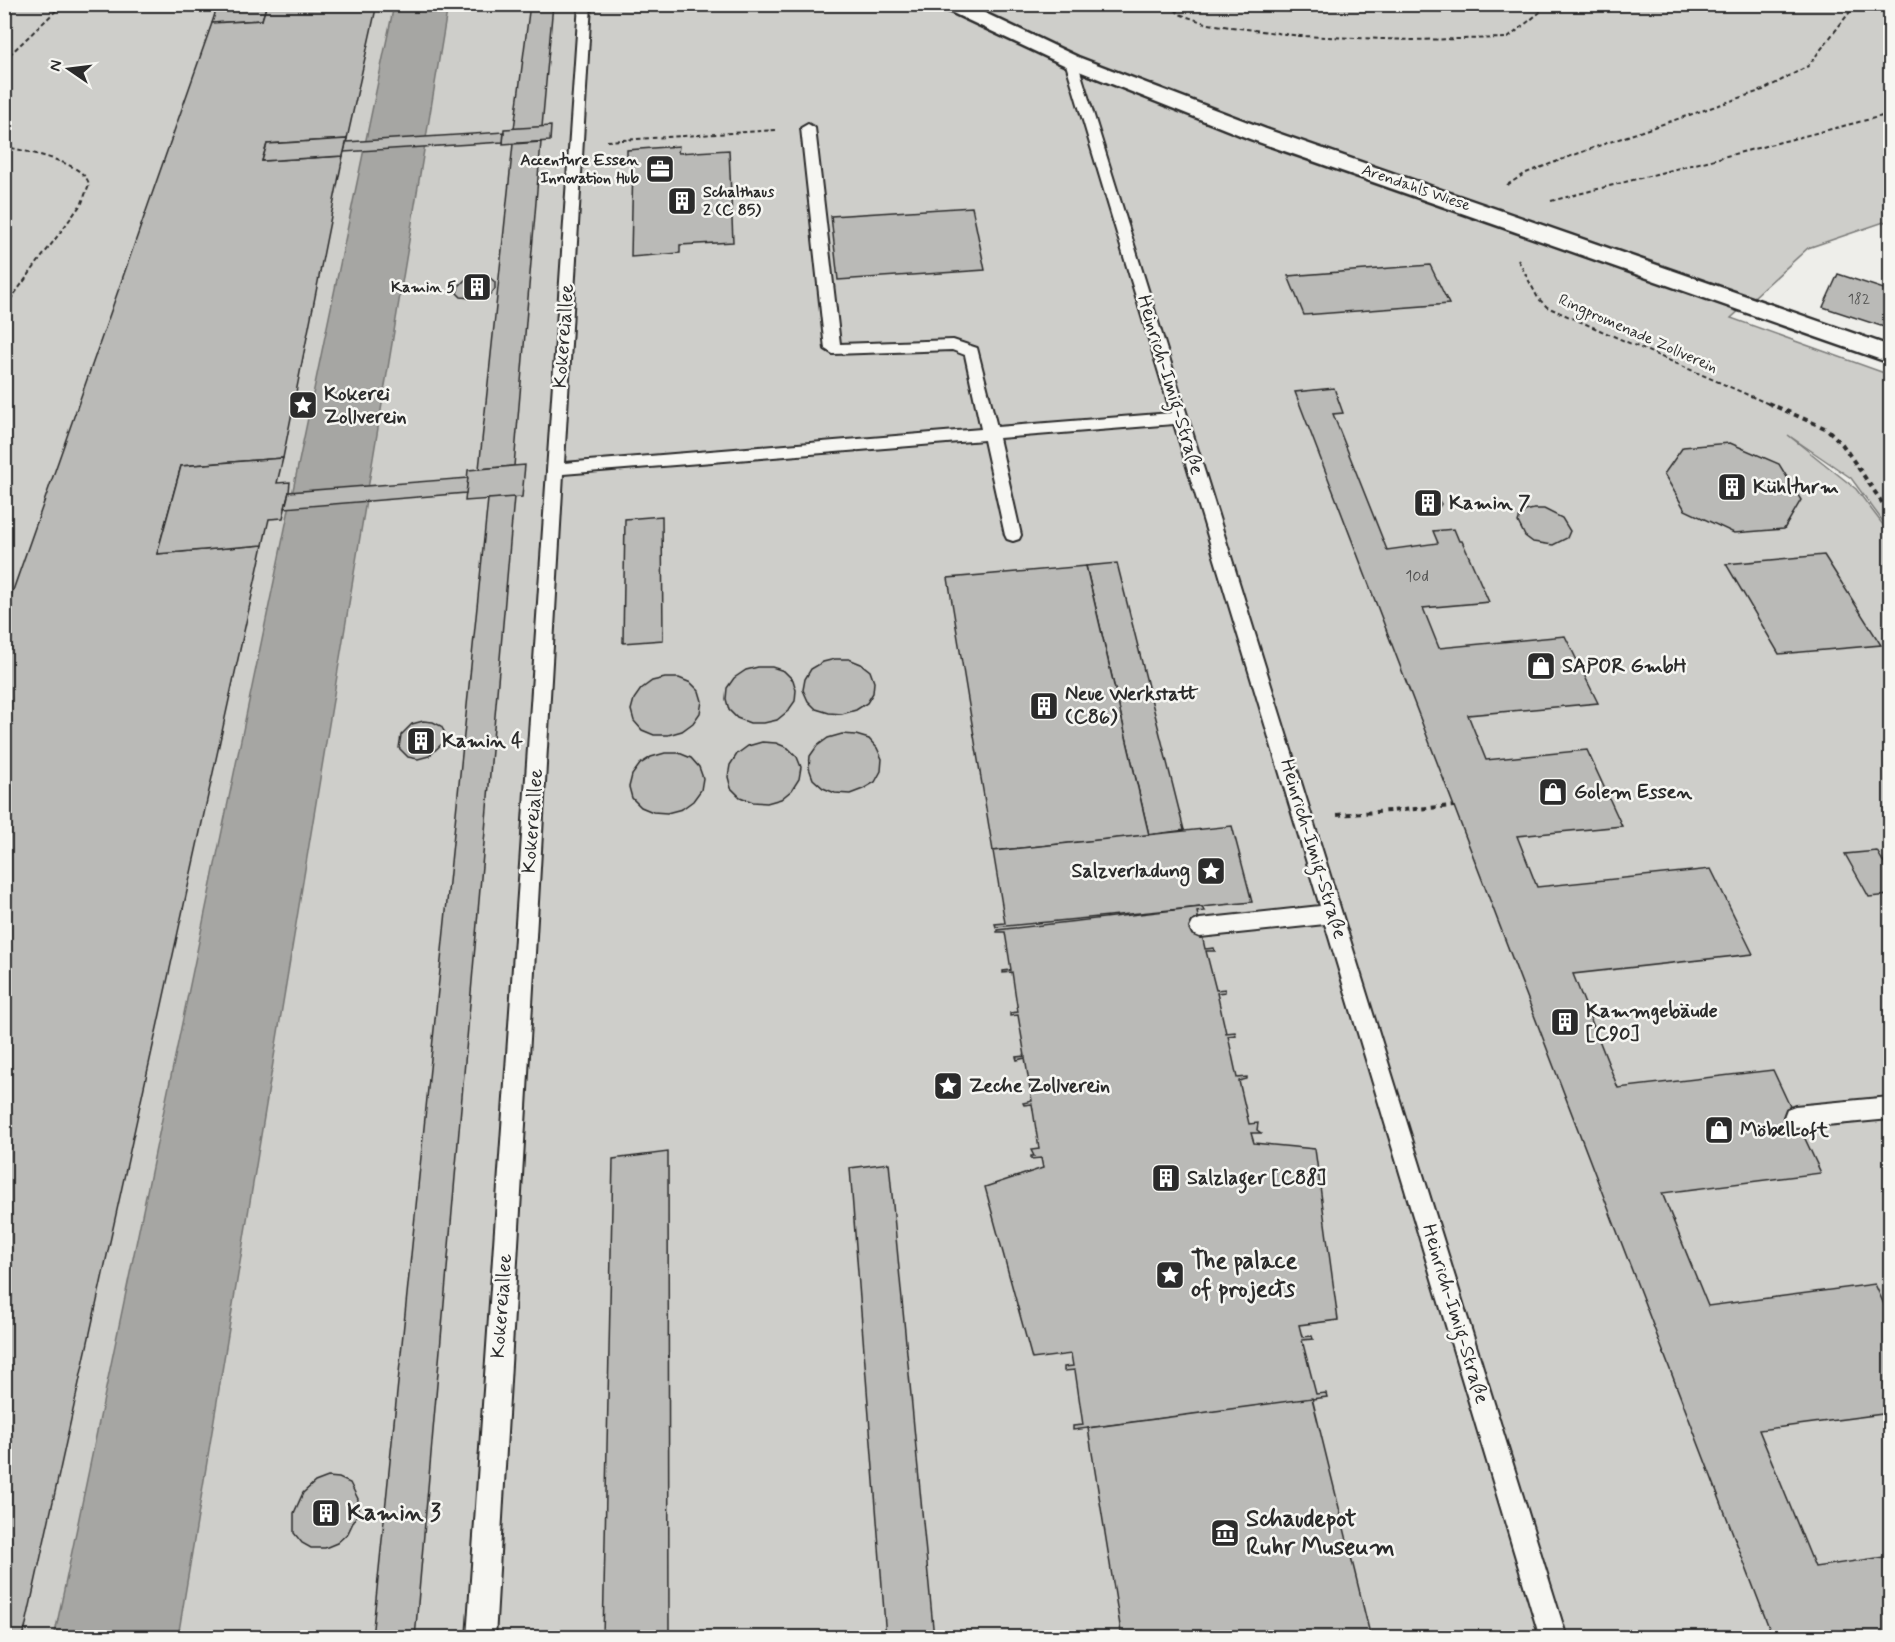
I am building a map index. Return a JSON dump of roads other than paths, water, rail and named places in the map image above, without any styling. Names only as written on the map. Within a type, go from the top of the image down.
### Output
[{"type":"street","name":"Arendahls Wiese","points":[[949,4],[1071,61],[1258,134],[1890,355]]},
{"type":"street","points":[[1006,6],[1008,33]]},
{"type":"lane","name":"Kokereiallee","points":[[481,1638],[585,4]]},
{"type":"lane","name":"Heinrich-Imig-Straße","points":[[1071,61],[1554,1638]]},
{"type":"lane","points":[[808,128],[833,349],[954,345],[972,352],[1013,536]]},
{"type":"lane","points":[[555,468],[1180,418]]},
{"type":"lane","points":[[1200,928],[1333,914]]},
{"type":"lane","points":[[1795,1117],[1890,1108]]},
{"type":"place","name":"Accenture Essen Innovation Hub","points":[[660,169]]},
{"type":"place","name":"Schalthaus 2 (C 85)","points":[[682,201]]},
{"type":"place","name":"Kamin 5","points":[[477,287]]},
{"type":"place","name":"Kokerei Zollverein","points":[[303,405]]},
{"type":"place","name":"Kühlturm","points":[[1732,487]]},
{"type":"place","name":"Kamin 7","points":[[1428,503]]},
{"type":"place","name":"SAPOR GmbH","points":[[1541,666]]},
{"type":"place","name":"Neue Werkstatt (C86)","points":[[1044,706]]},
{"type":"place","name":"Kamin 4","points":[[421,741]]},
{"type":"place","name":"Golem Essen","points":[[1553,792]]},
{"type":"place","name":"Salzverladung","points":[[1211,871]]},
{"type":"place","name":"Kammgebäude [C90]","points":[[1565,1022]]},
{"type":"place","name":"Zeche Zollverein","points":[[948,1086]]},
{"type":"place","name":"MöbelLoft","points":[[1719,1130]]},
{"type":"place","name":"Salzlager [C88]","points":[[1166,1178]]},
{"type":"place","name":"The palace of projects","points":[[1170,1275]]},
{"type":"place","name":"Kamin 3","points":[[326,1513]]},
{"type":"place","name":"Schaudepot Ruhr Museum","points":[[1225,1533]]}]
